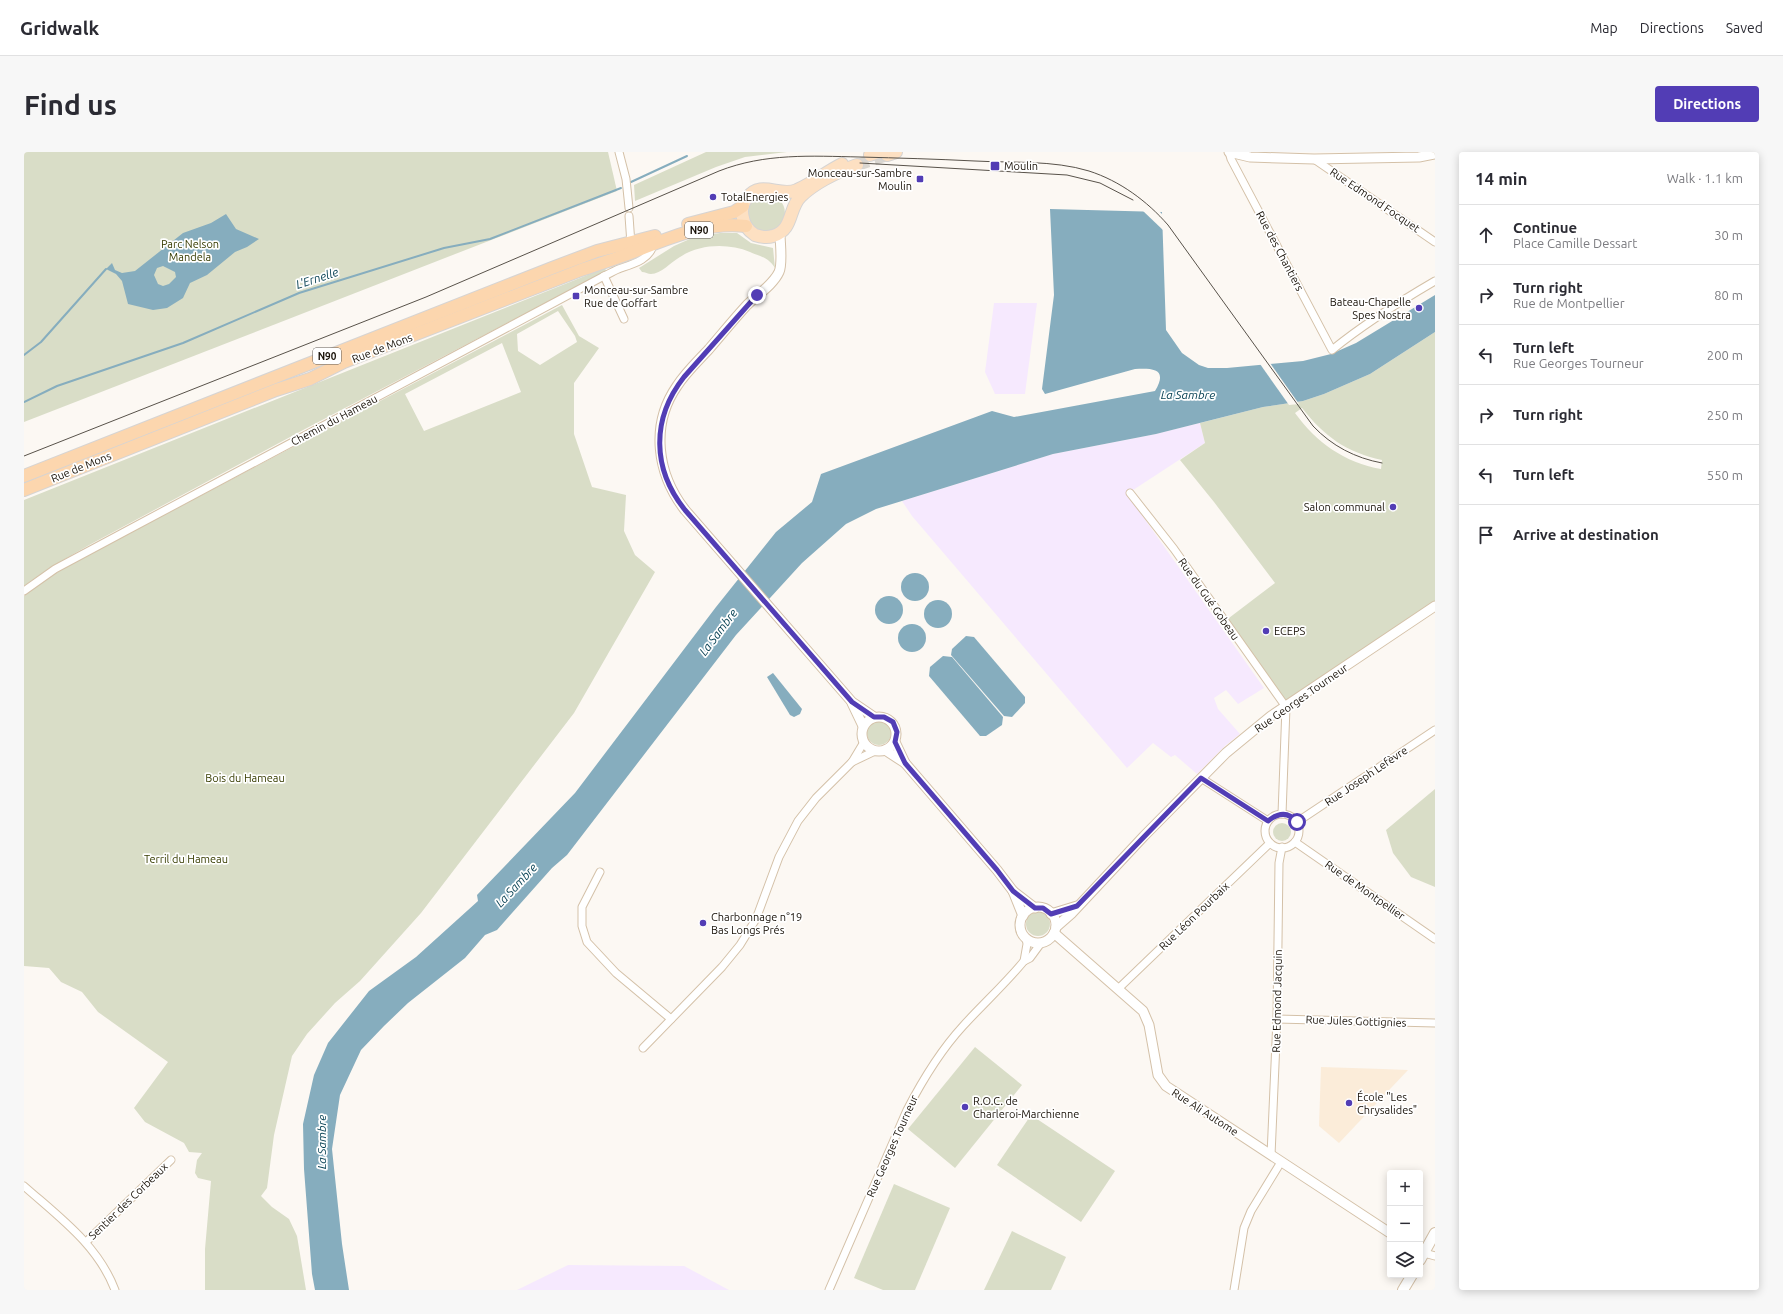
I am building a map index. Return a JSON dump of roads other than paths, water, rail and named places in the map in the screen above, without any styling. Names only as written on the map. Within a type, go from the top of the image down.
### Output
[{"type":"highway","name":"Rue de Mons","points":[[24,490],[276,390],[310,379],[344,362],[551,281],[610,267],[631,248],[690,223],[734,212],[743,206]]},
{"type":"highway","name":"Rue de Mons","points":[[24,476],[596,252],[653,244],[689,232],[725,225],[746,226]]},
{"type":"main road","name":"Rue de Mons","points":[[743,206],[749,196],[758,190],[768,188],[788,193],[842,164]]},
{"type":"main road","points":[[743,206],[743,220],[746,226],[754,234],[764,237],[775,235],[787,227],[791,214],[800,197],[808,190],[833,175],[857,165]]},
{"type":"main road","points":[[777,190],[788,200],[791,214]]},
{"type":"main road","points":[[1423,1251],[1435,1233]]},
{"type":"main road","points":[[1403,1290],[1410,1278]]},
{"type":"street","points":[[620,152],[626,179],[628,208]]},
{"type":"street","points":[[1229,152],[1250,157],[1314,159],[1386,155],[1424,156],[1435,154]]},
{"type":"street","name":"Rue des Chantiers","points":[[1229,152],[1231,159],[1332,350],[1359,329],[1435,281]]},
{"type":"street","name":"Rue Edmond Focquet","points":[[1314,159],[1435,242]]},
{"type":"street","points":[[621,268],[631,248],[629,216]]},
{"type":"street","points":[[775,235],[780,250],[779,271],[775,278],[746,306],[677,386],[667,405],[661,427],[660,449],[662,463],[670,487],[685,510],[852,702],[864,726]]},
{"type":"street","name":"Chemin du Hameau","points":[[24,591],[55,569],[604,276],[610,267],[628,267],[648,255],[653,244]]},
{"type":"street","points":[[604,276],[624,319]]},
{"type":"street","name":"Rue du Gué Gobeau","points":[[1130,493],[1174,549],[1286,707]]},
{"type":"street","name":"Rue Georges Tourneur","points":[[1055,930],[1230,749],[1271,716],[1435,606]]},
{"type":"street","points":[[852,702],[874,717]]},
{"type":"street","points":[[1282,814],[1286,707]]},
{"type":"street","points":[[875,751],[869,748],[864,742],[862,734],[864,726],[869,719],[874,717],[884,717],[893,722],[897,732],[895,742],[905,763]]},
{"type":"street","name":"Rue Joseph Lefèvre","points":[[1297,822],[1435,730]]},
{"type":"street","points":[[643,1048],[722,967],[740,945],[758,914],[779,857],[798,821],[816,798],[852,762],[864,742]]},
{"type":"street","points":[[852,762],[875,751],[886,750],[895,742]]},
{"type":"street","points":[[886,750],[905,763],[997,870],[1013,891],[1035,908]]},
{"type":"street","points":[[1201,778],[1268,821]]},
{"type":"street","points":[[1282,814],[1289,815],[1297,822],[1299,831],[1295,842],[1289,846],[1282,847],[1270,843],[1266,837],[1265,831],[1268,821],[1274,816],[1282,814]]},
{"type":"street","name":"Rue de Montpellier","points":[[1295,842],[1435,939]]},
{"type":"street","name":"Rue Léon Pourbaix","points":[[1118,989],[1270,843]]},
{"type":"street","name":"Rue Edmond Jacquin","points":[[1271,1155],[1277,1019],[1279,863],[1282,847]]},
{"type":"street","points":[[600,872],[582,906],[582,926],[587,942],[616,972],[671,1019]]},
{"type":"street","points":[[1013,891],[1023,916]]},
{"type":"street","name":"Rue Georges Tourneur","points":[[1051,914],[1077,906]]},
{"type":"street","points":[[1024,961],[1027,944],[1026,938],[1020,927],[1023,916],[1035,908],[1043,908],[1051,914],[1055,921],[1055,930],[1051,938],[1042,942],[1034,942],[1026,938]]},
{"type":"street","name":"Rue Ali Autome","points":[[1055,930],[1142,1011],[1149,1025],[1158,1074],[1166,1086],[1387,1231]]},
{"type":"street","name":"Rue Georges Tourneur","points":[[829,1290],[907,1110],[917,1091],[945,1048],[962,1027],[1024,961],[1030,958],[1042,942]]},
{"type":"street","name":"Rue Jules Gottignies","points":[[1277,1019],[1435,1023]]},
{"type":"street","name":"Sentier des Corbeaux","points":[[86,1242],[171,1160]]},
{"type":"street","points":[[1234,1290],[1244,1228],[1251,1212],[1281,1162]]},
{"type":"street","points":[[24,1186],[86,1242],[105,1268],[115,1290]]},
{"type":"street","points":[[1423,1254],[1435,1256]]},
{"type":"water","name":"La Sambre","points":[[1050,209],[1162,212],[1166,330],[1182,353],[1199,365],[1208,368],[1227,368],[1303,361],[1331,354],[1356,343],[1435,295],[1435,332],[1370,374],[1324,394],[1303,401],[1263,407],[1156,434],[1053,454],[876,509],[846,524],[802,563],[736,635],[567,855],[552,868],[497,930],[485,935],[465,958],[408,1003],[361,1050],[340,1095],[332,1149],[342,1244],[349,1290],[315,1290],[312,1274],[304,1169],[303,1124],[314,1075],[328,1043],[369,991],[416,957],[478,901],[477,895],[575,793],[716,607],[776,532],[812,502],[821,474],[992,411],[1014,417],[1155,391],[1159,384],[1159,374],[1157,371],[1148,369],[1135,369],[1045,394],[1042,389],[1054,295]]},
{"type":"water","points":[[226,214],[236,229],[259,239],[247,247],[235,252],[207,275],[190,283],[183,298],[167,308],[153,310],[128,304],[122,281],[116,274],[106,269],[112,263],[115,270],[122,273],[135,271],[183,233],[211,223]],"holes":[[[163,266],[175,272],[176,277],[169,284],[163,286],[158,284],[154,275],[157,268]]]},
{"type":"water","points":[[915,573],[925,577],[929,587],[925,597],[915,601],[905,597],[901,587],[905,577]]},
{"type":"water","points":[[889,596],[899,600],[903,610],[899,620],[889,624],[879,620],[875,610],[879,600]]},
{"type":"water","points":[[938,600],[948,604],[952,614],[948,624],[938,628],[928,624],[924,614],[928,604]]},
{"type":"water","points":[[912,624],[922,628],[926,638],[922,648],[912,652],[902,648],[898,638],[902,628]]},
{"type":"water","points":[[966,636],[974,637],[1025,697],[1025,703],[1012,717],[1004,716],[951,655],[952,649]]},
{"type":"water","points":[[943,656],[952,657],[1003,717],[1002,725],[986,736],[980,736],[929,676],[930,667]]},
{"type":"water","points":[[773,673],[802,709],[800,714],[794,717],[790,715],[767,677]]},
{"type":"waterway","name":"L'Ernelle","points":[[631,182],[687,156]]},
{"type":"waterway","name":"L'Ernelle","points":[[24,402],[57,386],[183,343],[299,293],[444,248],[490,239],[621,188]]},
{"type":"waterway","points":[[24,355],[41,342],[106,269]]},
{"type":"tunnel","points":[[857,165],[887,155]]},
{"type":"tram line","points":[[24,456],[426,297],[719,171],[736,165],[771,158],[824,156],[1061,165],[1089,171],[1122,186],[1142,200],[1168,225],[1313,426],[1328,440],[1344,450],[1362,458],[1382,463]]},
{"type":"tram line","points":[[860,163],[1067,175],[1100,183],[1133,200]]},
{"type":"place","name":"Moulin","points":[[995,166]]},
{"type":"place","name":"Monceau-sur-Sambre Moulin","points":[[920,179]]},
{"type":"place","name":"TotalEnergies","points":[[713,197]]},
{"type":"place","name":"Monceau-sur-Sambre Rue de Goffart","points":[[576,296]]},
{"type":"place","name":"Bateau-Chapelle Spes Nostra","points":[[1419,308]]},
{"type":"place","name":"Salon communal","points":[[1393,507]]},
{"type":"place","name":"ECEPS","points":[[1266,631]]},
{"type":"place","name":"Charbonnage n°19 Bas Longs Prés","points":[[703,923]]},
{"type":"place","name":"École \"Les Chrysalides\"","points":[[1349,1103]]},
{"type":"place","name":"R.O.C. de Charleroi-Marchienne","points":[[965,1107]]},
{"type":"park label","name":"Parc Nelson Mandela","points":[[190,250]]},
{"type":"park label","name":"Bois du Hameau","points":[[245,778]]},
{"type":"park label","name":"Terril du Hameau","points":[[186,859]]}]
